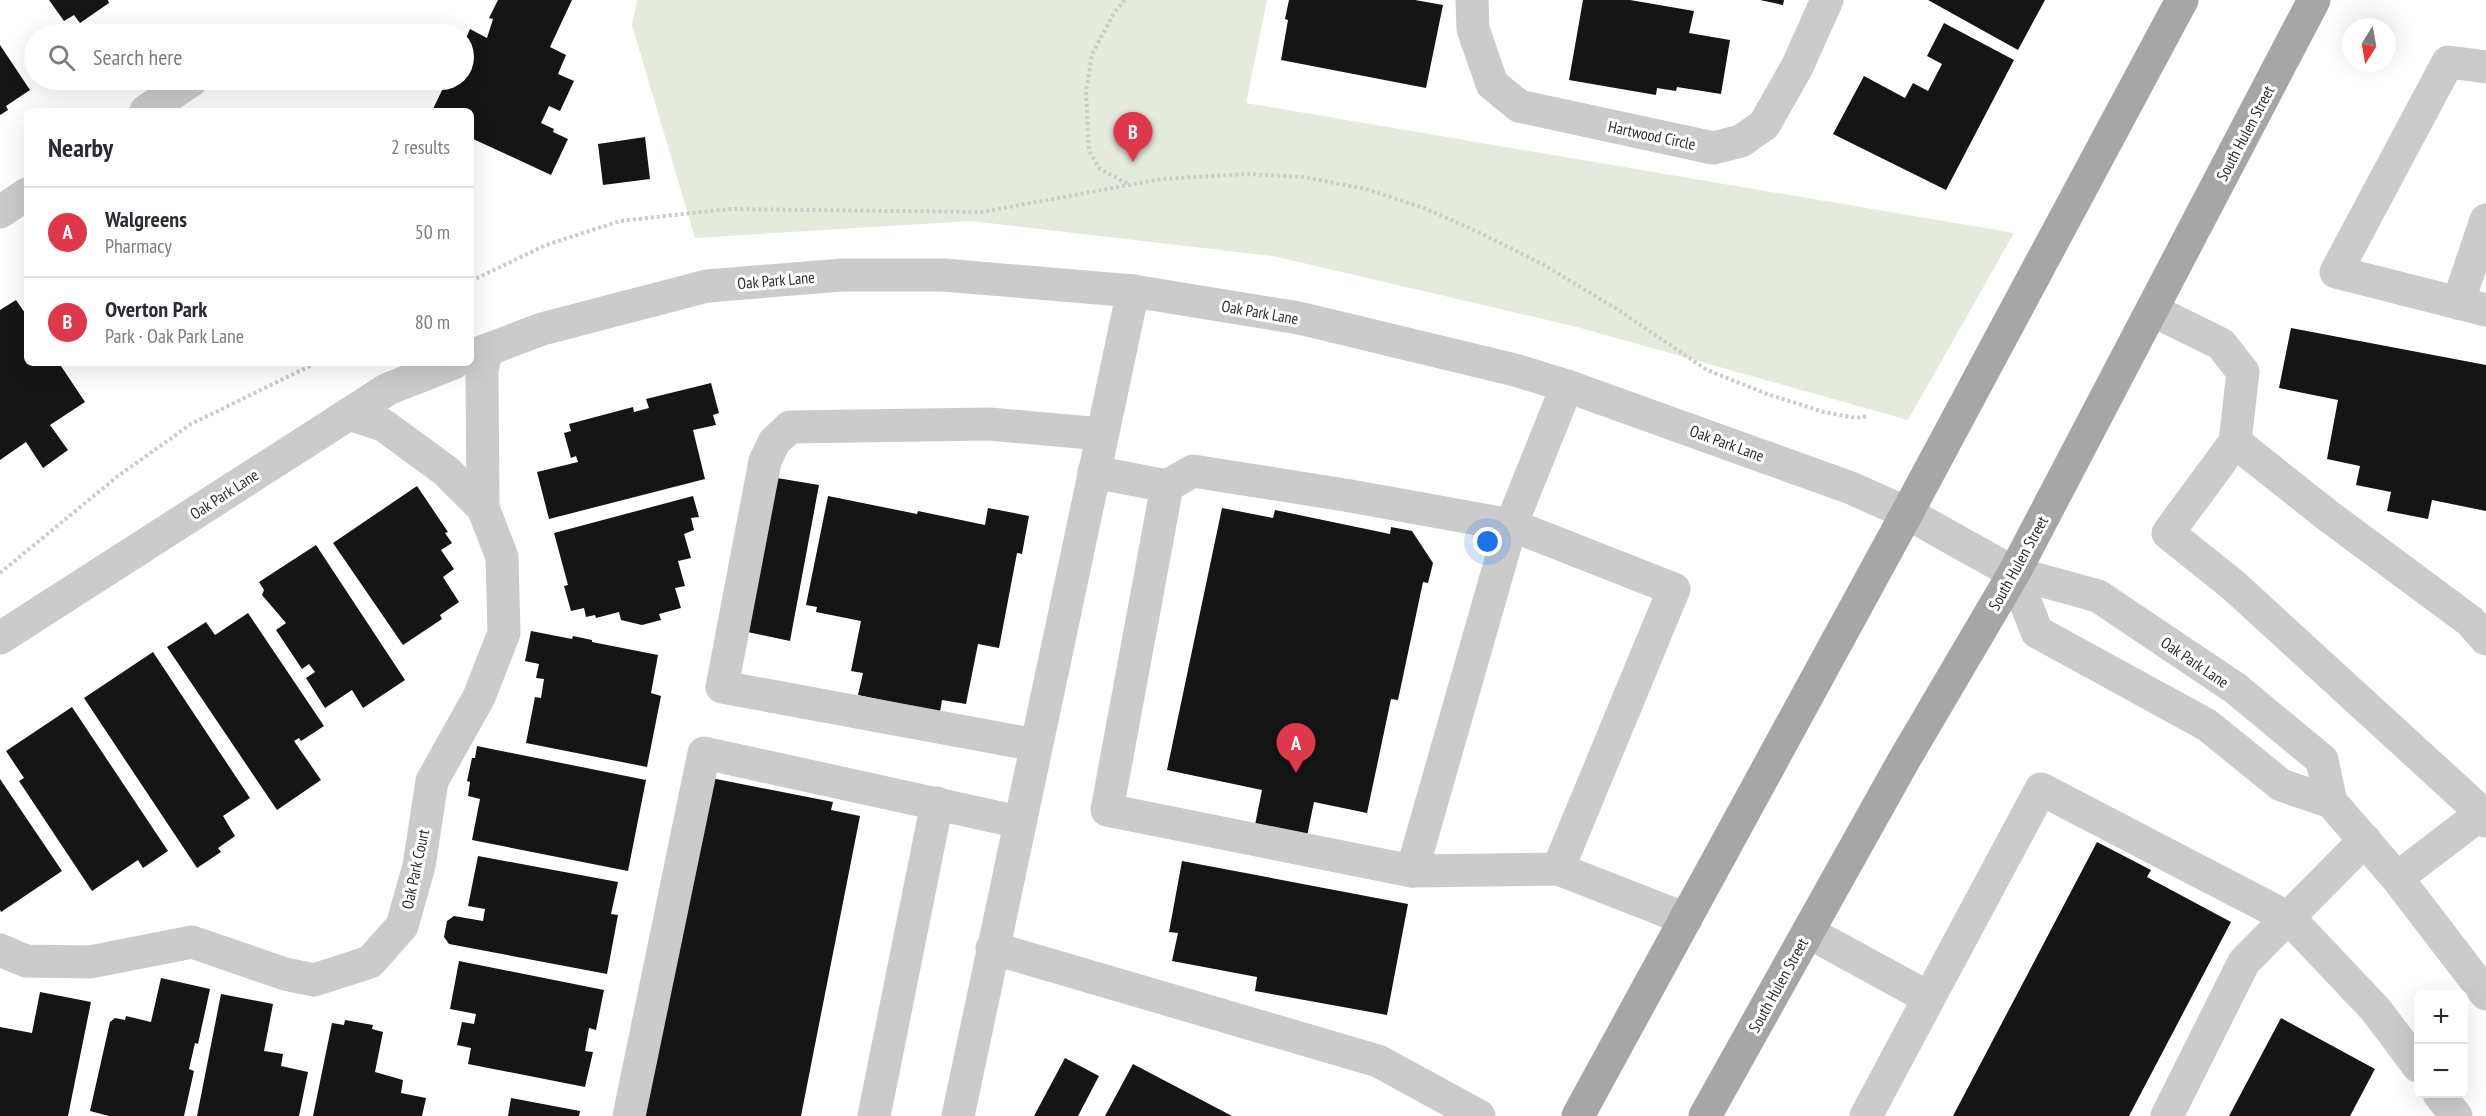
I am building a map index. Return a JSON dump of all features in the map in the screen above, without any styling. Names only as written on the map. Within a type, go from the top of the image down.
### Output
[{"type":"main road","points":[[1578,1116],[1907,513],[2182,0]]},
{"type":"main road","name":"South Hulen Street","points":[[1705,1116],[1904,760],[2014,573],[2314,0]]},
{"type":"street","name":"Hartwood Circle","points":[[1472,0],[1473,29],[1492,84],[1519,106],[1713,148],[1742,141],[1764,125],[1797,67],[1827,0]]},
{"type":"street","points":[[2486,68],[2448,62],[2336,272],[2472,307],[2486,220]]},
{"type":"street","points":[[150,108],[177,90]]},
{"type":"street","points":[[0,212],[24,196]]},
{"type":"street","name":"Oak Park Lane","points":[[479,353],[542,328],[718,285],[842,275],[943,275],[1133,291],[1299,318],[1515,370],[1567,386],[1821,476],[1907,513],[2014,573],[2098,596],[2235,688],[2322,760],[2331,802]]},
{"type":"street","points":[[958,1116],[1133,291]]},
{"type":"street","points":[[2152,309],[2221,344],[2243,372],[2235,442],[2168,533],[2233,585],[2484,815],[2397,878]]},
{"type":"street","name":"Oak Park Court","points":[[0,950],[26,961],[90,962],[192,942],[285,974],[314,980],[370,962],[402,926],[419,866],[432,781],[479,698],[504,633],[502,557],[483,508],[482,370],[479,353]]},
{"type":"street","name":"Oak Park Lane","points":[[0,638],[388,389],[446,366]]},
{"type":"street","points":[[1412,872],[1511,525],[1567,386]]},
{"type":"street","name":"Oak Park Court","points":[[348,414],[383,425],[446,471],[483,508]]},
{"type":"street","points":[[1036,745],[723,687],[765,460],[774,442],[790,427],[989,424],[1102,434]]},
{"type":"street","points":[[2235,442],[2327,515],[2470,621],[2486,639]]},
{"type":"street","points":[[1094,472],[1167,486],[1193,471],[1511,525],[1674,589],[1558,869]]},
{"type":"street","points":[[1167,486],[1107,810],[1412,872],[1558,869],[1686,919]]},
{"type":"street","name":"Oak Park Lane","points":[[2014,573],[2037,632],[2207,725],[2281,784],[2331,802],[2397,878],[2486,994]]},
{"type":"street","points":[[629,1116],[704,753],[1019,822]]},
{"type":"street","points":[[1866,1116],[2041,789],[2289,918],[2376,1010],[2414,1061]]},
{"type":"street","points":[[874,1116],[937,803]]},
{"type":"street","points":[[2167,1116],[2244,962],[2365,840]]},
{"type":"street","points":[[1808,932],[1929,998]]},
{"type":"street","points":[[992,948],[1378,1061],[1430,1104],[1479,1116]]},
{"type":"street","points":[[2442,1098],[2456,1116]]},
{"type":"path","points":[[1125,0],[1114,13],[1092,54],[1086,93],[1089,151],[1100,169],[1131,185]]},
{"type":"path","points":[[474,280],[546,245],[620,221],[729,209],[982,212],[1162,179],[1247,174],[1303,177],[1366,189],[1424,208],[1476,231],[1544,265],[1620,311],[1707,370],[1767,394],[1824,412],[1856,418],[1869,416]]},
{"type":"path","points":[[0,573],[118,476],[191,424],[310,366]]},
{"type":"green space","points":[[637,0],[1267,0],[1246,103],[2014,233],[1908,420],[1577,327],[1273,256],[971,221],[695,238],[632,25]]},
{"type":"building","points":[[49,0],[108,0],[109,3],[80,23],[74,15],[64,21]]},
{"type":"building","points":[[498,0],[572,0],[550,47],[566,55],[558,74],[574,81],[560,111],[549,106],[541,123],[568,139],[551,175],[474,139],[474,108],[433,108],[442,90],[474,90],[474,31],[487,38],[493,19],[489,18]]},
{"type":"building","points":[[1289,0],[1415,0],[1443,5],[1426,88],[1281,60]]},
{"type":"building","points":[[1583,0],[1630,0],[1694,11],[1689,33],[1730,40],[1721,94],[1677,87],[1676,91],[1657,88],[1656,95],[1569,80]]},
{"type":"building","points":[[1760,0],[1784,0],[1783,5]]},
{"type":"building","points":[[1928,0],[2045,0],[2018,50]]},
{"type":"building","points":[[1944,23],[2014,60],[1946,190],[1833,134],[1864,76],[1905,98],[1913,83],[1928,91],[1942,64],[1927,56]]},
{"type":"building","points":[[0,45],[24,81],[24,90],[30,90],[6,106],[8,110],[0,115]]},
{"type":"building","points":[[645,137],[650,179],[603,185],[598,144]]},
{"type":"building","points":[[16,300],[24,312],[24,366],[61,366],[85,402],[50,425],[68,450],[43,468],[26,442],[0,460],[0,310]]},
{"type":"building","points":[[2291,328],[2486,365],[2486,511],[2432,500],[2428,519],[2387,511],[2391,492],[2356,485],[2360,466],[2327,459],[2338,400],[2279,388]]},
{"type":"building","points":[[711,383],[719,413],[713,415],[716,425],[693,430],[705,479],[549,519],[537,472],[578,462],[576,456],[571,458],[564,433],[571,431],[569,424],[633,407],[634,412],[649,408],[646,399]]},
{"type":"building","points":[[771,477],[819,485],[790,641],[743,631]]},
{"type":"building","points":[[417,486],[448,532],[445,533],[452,543],[441,550],[454,569],[443,577],[459,602],[440,615],[442,619],[403,645],[333,543]]},
{"type":"building","points":[[693,496],[699,517],[691,518],[694,530],[684,534],[691,558],[678,561],[685,586],[675,588],[681,608],[659,614],[661,620],[642,625],[621,620],[619,612],[596,618],[595,615],[586,617],[584,608],[571,611],[564,586],[568,585],[554,533]]},
{"type":"building","points":[[828,496],[985,525],[988,508],[1029,516],[1022,554],[1017,553],[999,648],[978,644],[966,704],[942,700],[940,712],[858,695],[863,673],[851,671],[861,621],[816,612],[817,607],[806,605]]},
{"type":"building","points":[[1222,508],[1273,518],[1275,510],[1390,534],[1391,527],[1412,531],[1433,563],[1428,583],[1423,582],[1398,700],[1391,699],[1367,813],[1314,802],[1306,841],[1254,830],[1262,790],[1167,770]]},
{"type":"building","points":[[316,545],[405,680],[363,708],[352,690],[325,708],[306,678],[315,672],[309,664],[302,669],[276,630],[286,623],[262,595],[264,590],[259,582]]},
{"type":"building","points":[[248,613],[324,726],[301,741],[299,738],[294,741],[321,780],[277,810],[167,647],[206,622],[215,635]]},
{"type":"building","points":[[531,631],[572,639],[573,636],[658,655],[651,693],[661,696],[647,767],[526,743],[535,697],[541,698],[544,679],[536,678],[539,664],[525,661]]},
{"type":"building","points":[[153,652],[250,798],[223,816],[235,836],[218,848],[221,852],[197,868],[84,698]]},
{"type":"building","points":[[72,707],[168,851],[143,868],[138,860],[92,891],[19,781],[24,778],[6,751]]},
{"type":"building","points":[[477,746],[646,780],[628,871],[472,840],[480,799],[468,796],[470,782],[467,781]]},
{"type":"building","points":[[711,778],[833,802],[831,810],[860,816],[801,1116],[643,1116]]},
{"type":"building","points":[[0,779],[62,871],[1,912],[0,910]]},
{"type":"building","points":[[2097,842],[2151,870],[2147,877],[2231,922],[2129,1116],[1953,1116]]},
{"type":"building","points":[[478,856],[618,882],[611,914],[618,915],[607,974],[449,944],[444,937],[447,921],[454,916],[483,921],[485,909],[468,906]]},
{"type":"building","points":[[1182,861],[1408,904],[1387,1015],[1255,991],[1257,977],[1172,961],[1178,933],[1169,932]]},
{"type":"building","points":[[459,961],[604,990],[596,1030],[589,1028],[585,1051],[593,1052],[585,1087],[468,1064],[471,1048],[457,1045],[462,1022],[474,1024],[476,1014],[450,1009]]},
{"type":"building","points":[[161,978],[210,989],[198,1044],[195,1043],[189,1069],[194,1071],[184,1116],[109,1116],[90,1111],[110,1022],[115,1018],[125,1020],[126,1016],[151,1022]]},
{"type":"building","points":[[40,992],[91,1002],[68,1116],[0,1116],[0,1027],[32,1033]]},
{"type":"building","points":[[221,994],[273,1004],[264,1051],[283,1054],[281,1066],[308,1072],[299,1116],[197,1116]]},
{"type":"building","points":[[2281,1018],[2375,1069],[2350,1116],[2229,1116]]},
{"type":"building","points":[[345,1020],[373,1025],[372,1029],[383,1032],[375,1072],[403,1080],[401,1093],[426,1098],[422,1116],[313,1116],[332,1023],[344,1025]]},
{"type":"building","points":[[1065,1058],[1099,1076],[1078,1116],[1034,1116]]},
{"type":"building","points":[[1133,1064],[1232,1116],[1105,1116]]},
{"type":"building","points":[[511,1098],[580,1111],[579,1116],[508,1116]]},
{"type":"place","name":"Overton Park","points":[[1133,162]]},
{"type":"place","name":"Walgreens","points":[[1296,773]]}]
